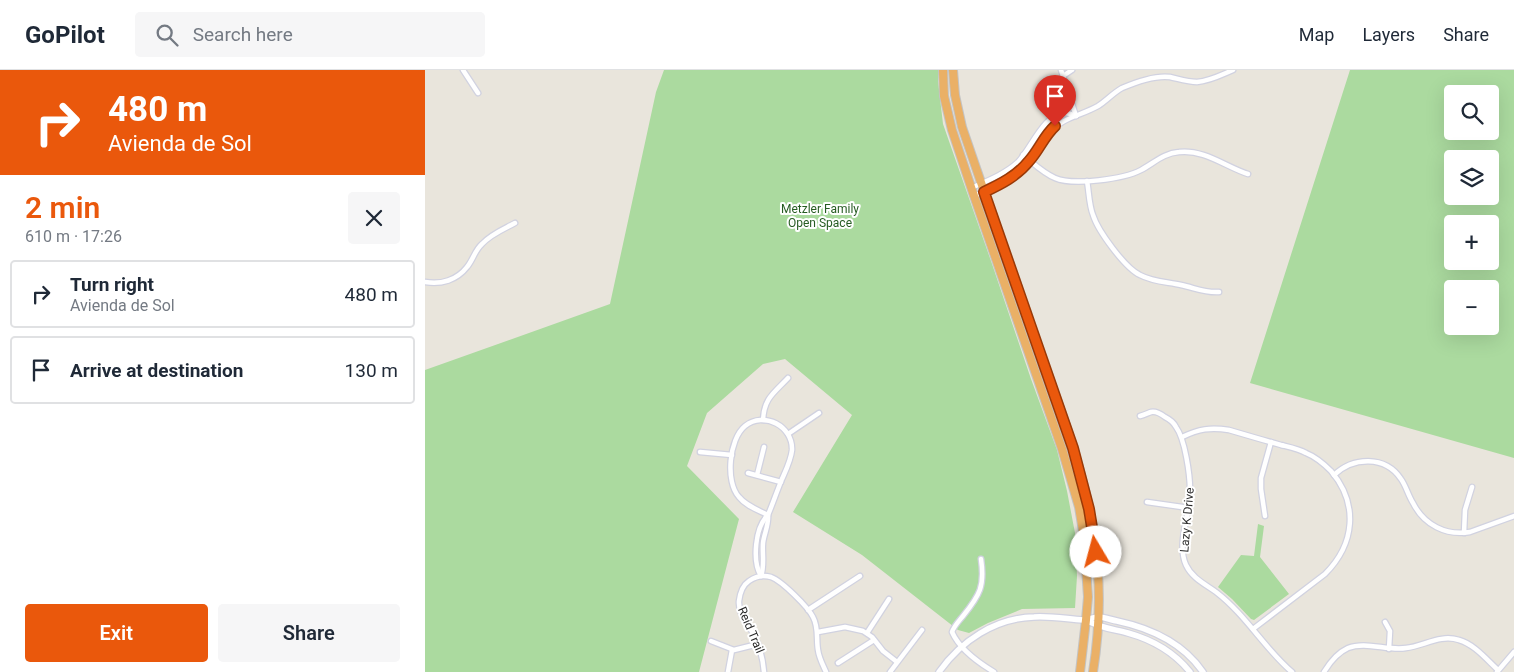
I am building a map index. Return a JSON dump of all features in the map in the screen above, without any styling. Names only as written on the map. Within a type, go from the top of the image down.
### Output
[{"type":"highway","points":[[943,70],[944,96],[949,120],[1062,449],[1079,507],[1084,536],[1088,597],[1080,672]]},
{"type":"highway","points":[[953,70],[959,117],[1065,424],[1084,486],[1093,527],[1096,552],[1098,617],[1093,672]]},
{"type":"street","points":[[463,70],[478,93]]},
{"type":"street","points":[[1061,70],[1076,116]]},
{"type":"street","points":[[1063,76],[1072,70]]},
{"type":"street","points":[[974,196],[1012,178],[1030,161],[1051,131],[1060,123],[1096,107],[1124,88],[1163,77],[1191,82],[1205,81],[1233,70]]},
{"type":"street","points":[[971,188],[1008,170],[1023,156],[1038,133],[1053,118],[1066,113],[1076,116]]},
{"type":"street","points":[[1023,156],[1044,172],[1067,181],[1087,181],[1134,173],[1165,155],[1177,152],[1199,154],[1248,174]]},
{"type":"street","points":[[1087,181],[1091,209],[1095,221],[1120,259],[1130,269],[1153,280],[1205,292],[1219,292]]},
{"type":"street","points":[[425,282],[444,282],[455,278],[467,267],[479,246],[488,237],[515,223]]},
{"type":"street","points":[[763,420],[764,407],[767,400],[788,378]]},
{"type":"street","name":"Lazy K Drive","points":[[1140,416],[1153,412],[1161,414],[1169,419],[1182,437],[1190,490],[1189,508],[1182,545],[1187,568],[1197,579],[1227,602],[1253,629],[1271,653],[1292,672]]},
{"type":"street","points":[[788,434],[819,413]]},
{"type":"street","points":[[768,515],[744,502],[735,492],[731,479],[732,455],[735,442],[742,429],[751,422],[763,420],[777,423],[783,427],[791,443],[791,453],[768,515],[769,521],[763,546],[761,576],[777,580],[815,619],[818,632],[818,650],[826,672]]},
{"type":"street","points":[[1182,437],[1193,432],[1213,428],[1229,430],[1306,452],[1326,466],[1346,495],[1351,520],[1349,532],[1341,554],[1334,565],[1253,629]]},
{"type":"street","points":[[1265,516],[1261,478],[1271,442]]},
{"type":"street","points":[[757,475],[764,446]]},
{"type":"street","points":[[700,452],[732,455]]},
{"type":"street","points":[[1334,475],[1344,467],[1356,462],[1371,461],[1391,468],[1401,478],[1418,511],[1429,523],[1442,530],[1464,533],[1479,530],[1514,516]]},
{"type":"street","points":[[748,473],[781,482]]},
{"type":"street","points":[[1464,533],[1465,510],[1472,487]]},
{"type":"street","points":[[1147,502],[1189,508]]},
{"type":"street","points":[[981,559],[983,578],[979,593],[952,631],[955,638],[976,660],[994,672]]},
{"type":"street","name":"Reid Trail","points":[[761,576],[752,579],[746,584],[739,600],[742,616],[758,644],[763,659],[764,672]]},
{"type":"street","points":[[808,610],[860,576]]},
{"type":"street","points":[[867,633],[889,599]]},
{"type":"street","points":[[939,672],[962,646],[986,630],[1003,622],[1019,618],[1042,617],[1086,620],[1098,617],[1127,623],[1155,632],[1180,648],[1202,671]]},
{"type":"street","points":[[1086,620],[1097,626],[1145,638],[1164,648],[1190,672]]},
{"type":"street","points":[[1385,622],[1390,631],[1389,649]]},
{"type":"street","points":[[818,632],[845,628],[857,629],[867,633],[883,651],[897,662]]},
{"type":"street","points":[[889,672],[922,630]]},
{"type":"street","points":[[1324,672],[1331,661],[1340,653],[1358,646],[1404,649],[1441,638],[1457,639],[1472,647],[1497,671],[1514,652]]},
{"type":"street","points":[[838,662],[875,640]]},
{"type":"street","points":[[711,641],[732,650],[758,644]]},
{"type":"street","points":[[728,672],[732,650]]},
{"type":"street","points":[[1183,664],[1202,671]]},
{"type":"green space","name":"Metzler Family Open Space","points":[[664,70],[939,70],[938,81],[943,124],[1057,450],[1075,533],[1077,576],[1075,608],[1022,609],[969,633],[958,630],[862,555],[793,512],[852,415],[785,359],[763,364],[707,413],[687,466],[739,519],[699,672],[425,672],[425,370],[610,304],[656,92]]},
{"type":"green space","points":[[1350,70],[1514,70],[1514,458],[1250,383]]},
{"type":"green space","points":[[1258,524],[1264,526],[1260,557],[1289,594],[1254,620],[1218,587],[1241,555],[1254,556]]},
{"type":"route","points":[[1055,126],[1044,138],[1030,161],[1020,171],[1012,178],[984,192],[1073,448],[1084,486],[1096,552]]}]
